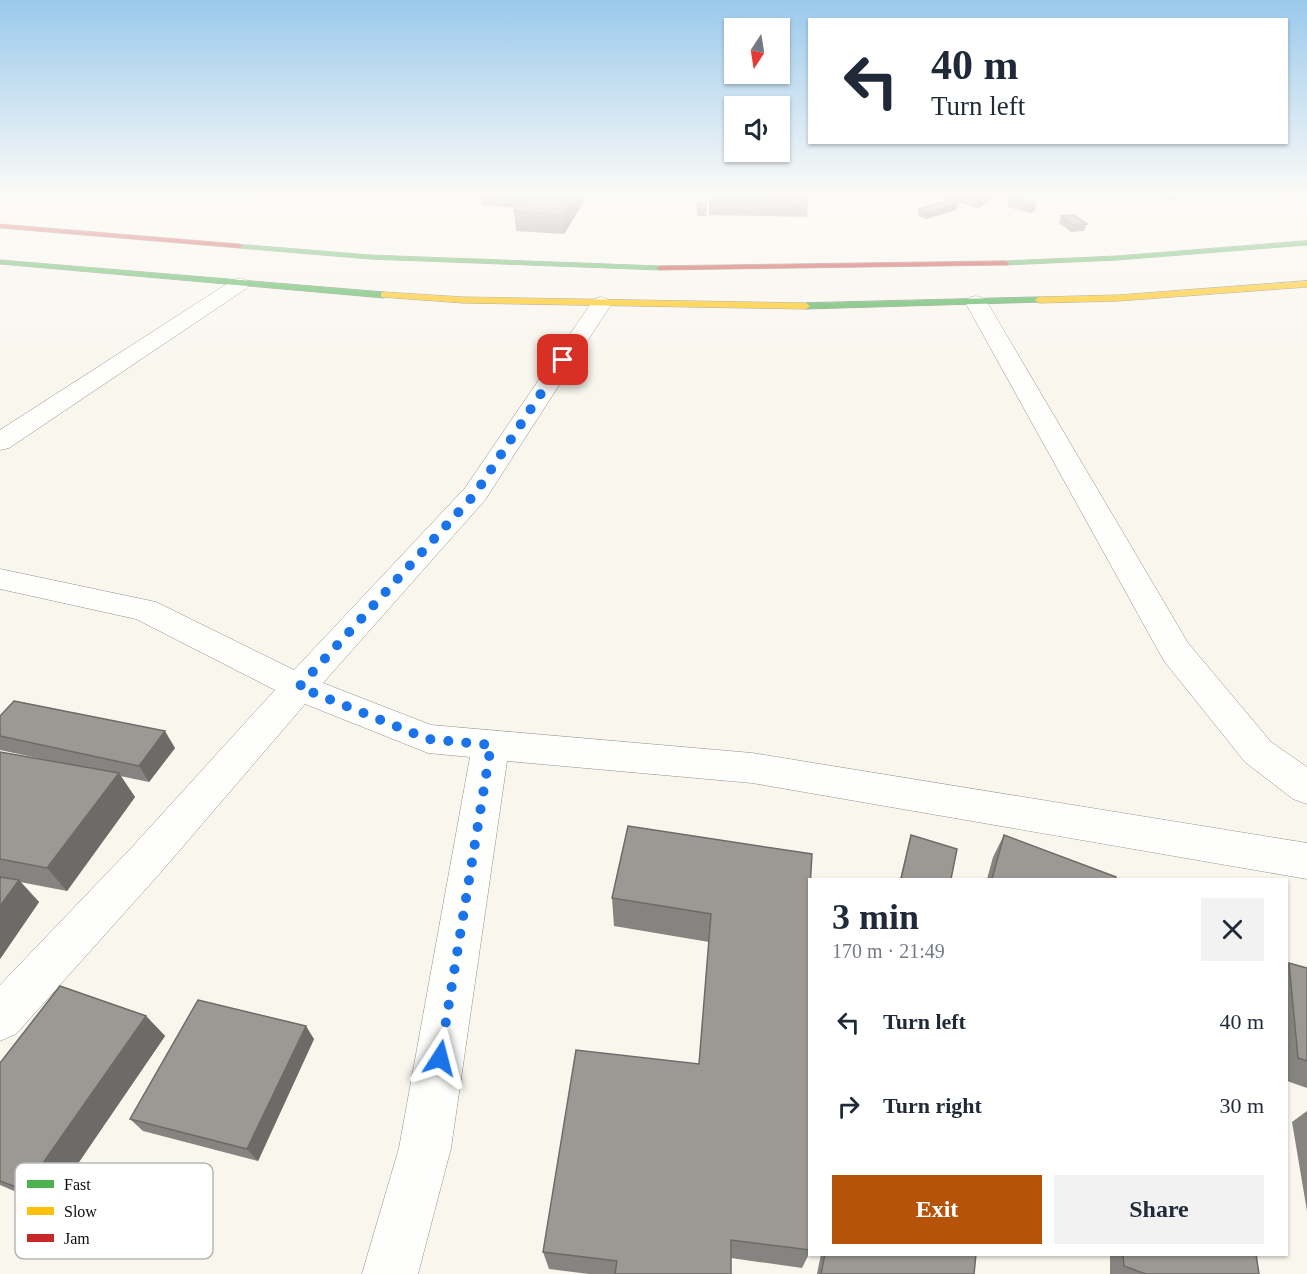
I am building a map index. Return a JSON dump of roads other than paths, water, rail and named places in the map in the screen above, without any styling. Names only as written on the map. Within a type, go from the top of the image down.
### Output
[{"type":"main road","points":[[352,255],[666,268],[962,265],[1149,255]]},
{"type":"main road","points":[[0,262],[240,284],[463,300],[784,307],[1118,297],[1307,284]]},
{"type":"street","points":[[0,442],[240,284]]},
{"type":"street","points":[[976,302],[1176,652],[1258,752],[1307,789]]},
{"type":"street","points":[[0,1018],[147,859],[299,687],[475,494],[601,303]]},
{"type":"street","points":[[0,579],[145,610],[299,687],[428,739],[752,768],[1307,861]]},
{"type":"street","points":[[390,1274],[425,1148],[491,745]]}]
